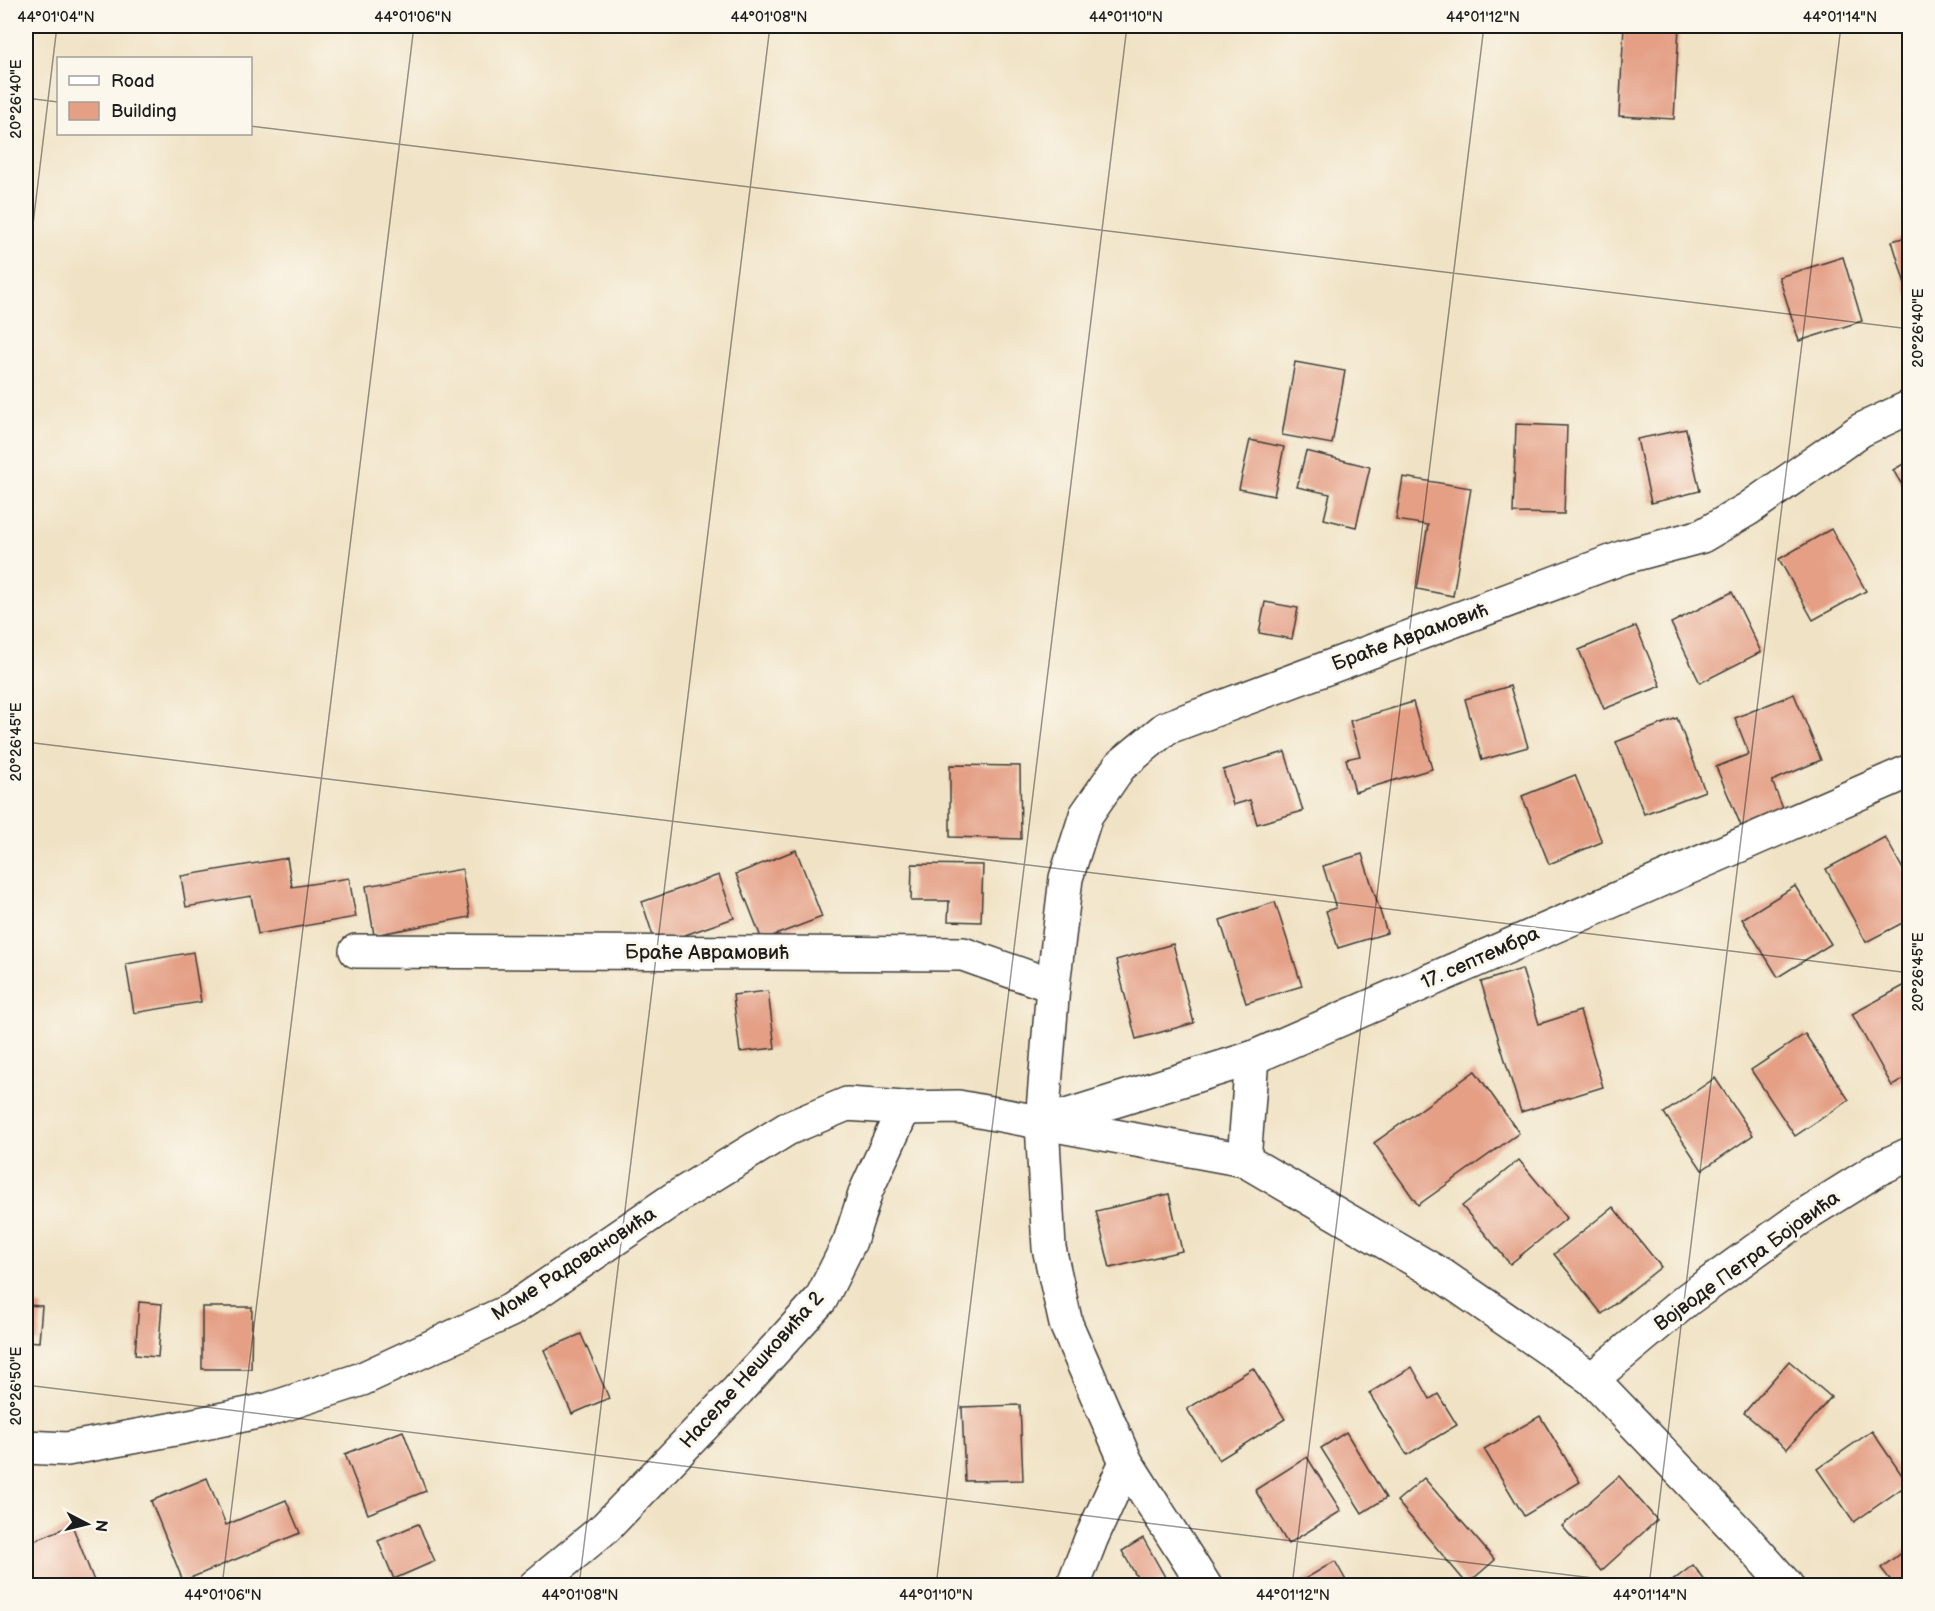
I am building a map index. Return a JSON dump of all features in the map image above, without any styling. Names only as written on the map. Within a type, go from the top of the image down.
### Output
[{"type":"street","name":"Браће Аврамовић","points":[[1205,1586],[1126,1462],[1066,1324],[1049,1248],[1042,1123],[1053,986],[1066,878],[1086,815],[1120,766],[1166,728],[1624,557],[1702,536],[1748,509],[1861,430],[1910,407]]},
{"type":"street","name":"17. септембра","points":[[1042,1123],[1252,1058],[1910,771]]},
{"type":"street","name":"Браће Аврамовић","points":[[356,951],[963,954],[1053,986]]},
{"type":"street","points":[[1244,1160],[1252,1058]]},
{"type":"street","name":"Моме Радовановића","points":[[26,1447],[67,1449],[180,1428],[267,1410],[362,1379],[511,1310],[672,1200],[787,1129],[847,1104],[904,1108],[958,1107],[1244,1160],[1443,1276],[1592,1379],[1787,1586]]},
{"type":"street","name":"Насеље Нешковића 2","points":[[535,1586],[606,1527],[821,1299],[850,1241],[866,1191],[904,1108]]},
{"type":"street","name":"Војводе Петра Бојовића","points":[[1592,1379],[1688,1299],[1806,1214],[1878,1169],[1910,1154]]},
{"type":"street","points":[[1073,1586],[1091,1539],[1126,1462]]},
{"type":"building","points":[[1624,26],[1679,26],[1674,119],[1619,116]]},
{"type":"building","points":[[1910,236],[1910,297],[1909,297],[1892,241]]},
{"type":"building","points":[[1843,257],[1862,321],[1799,341],[1779,277]]},
{"type":"building","points":[[1295,362],[1345,371],[1332,444],[1282,435]]},
{"type":"building","points":[[1516,424],[1567,426],[1564,514],[1513,513]]},
{"type":"building","points":[[1686,429],[1700,491],[1651,503],[1637,439]]},
{"type":"building","points":[[1250,440],[1284,447],[1274,496],[1239,489]]},
{"type":"building","points":[[1306,451],[1370,467],[1356,527],[1324,519],[1330,494],[1297,487]]},
{"type":"building","points":[[1910,460],[1910,498],[1893,470]]},
{"type":"building","points":[[1403,477],[1471,488],[1453,596],[1417,589],[1428,525],[1396,520]]},
{"type":"building","points":[[1831,529],[1866,591],[1813,620],[1779,559]]},
{"type":"building","points":[[1732,592],[1761,652],[1700,683],[1671,623]]},
{"type":"building","points":[[1265,602],[1298,608],[1292,639],[1259,633]]},
{"type":"building","points":[[1636,626],[1661,686],[1604,709],[1579,650]]},
{"type":"building","points":[[1510,686],[1528,747],[1482,760],[1465,699]]},
{"type":"building","points":[[1794,694],[1821,760],[1772,781],[1784,811],[1742,828],[1716,767],[1749,754],[1735,718]]},
{"type":"building","points":[[1413,702],[1432,769],[1355,792],[1346,759],[1360,756],[1350,721]]},
{"type":"building","points":[[1677,718],[1705,791],[1644,814],[1616,742]]},
{"type":"building","points":[[1285,752],[1303,811],[1257,824],[1250,800],[1233,805],[1223,770]]},
{"type":"building","points":[[950,765],[1020,766],[1021,839],[950,837]]},
{"type":"building","points":[[1575,775],[1602,842],[1549,864],[1522,796]]},
{"type":"building","points":[[1885,837],[1910,882],[1910,923],[1908,920],[1866,942],[1826,869]]},
{"type":"building","points":[[796,850],[822,917],[762,940],[736,874]]},
{"type":"building","points":[[1362,854],[1387,933],[1338,948],[1326,911],[1336,908],[1323,866]]},
{"type":"building","points":[[287,858],[292,887],[349,878],[356,917],[258,934],[251,896],[186,907],[181,876]]},
{"type":"building","points":[[912,864],[983,865],[981,922],[948,921],[949,901],[911,901]]},
{"type":"building","points":[[462,869],[470,917],[374,935],[366,886]]},
{"type":"building","points":[[719,875],[734,918],[656,945],[642,902]]},
{"type":"building","points":[[1795,886],[1831,944],[1778,977],[1742,919]]},
{"type":"building","points":[[1275,902],[1302,986],[1246,1003],[1220,920]]},
{"type":"building","points":[[1173,944],[1194,1023],[1136,1039],[1116,960]]},
{"type":"building","points":[[193,952],[201,1002],[134,1013],[126,964]]},
{"type":"building","points":[[1522,969],[1539,1024],[1580,1011],[1603,1087],[1521,1112],[1481,982]]},
{"type":"building","points":[[1907,984],[1910,988],[1910,1076],[1892,1086],[1852,1014]]},
{"type":"building","points":[[768,991],[775,1048],[740,1052],[733,995]]},
{"type":"building","points":[[1805,1034],[1849,1100],[1795,1136],[1751,1070]]},
{"type":"building","points":[[1475,1071],[1519,1133],[1418,1205],[1374,1143]]},
{"type":"building","points":[[1715,1078],[1753,1135],[1702,1170],[1664,1113]]},
{"type":"building","points":[[1519,1160],[1567,1218],[1510,1264],[1462,1206]]},
{"type":"building","points":[[1169,1194],[1182,1251],[1110,1268],[1096,1211]]},
{"type":"building","points":[[1613,1207],[1661,1267],[1602,1314],[1554,1254]]},
{"type":"building","points":[[139,1302],[162,1304],[158,1357],[135,1355]]},
{"type":"building","points":[[26,1305],[42,1306],[39,1342],[26,1341]]},
{"type":"building","points":[[202,1307],[252,1307],[251,1369],[202,1369]]},
{"type":"building","points":[[581,1334],[609,1398],[572,1414],[544,1350]]},
{"type":"building","points":[[1789,1361],[1831,1397],[1787,1449],[1744,1413]]},
{"type":"building","points":[[1412,1367],[1430,1399],[1438,1394],[1457,1425],[1407,1455],[1369,1393]]},
{"type":"building","points":[[1253,1368],[1285,1419],[1219,1460],[1187,1409]]},
{"type":"building","points":[[1020,1405],[1023,1480],[965,1481],[962,1407]]},
{"type":"building","points":[[1540,1416],[1580,1482],[1524,1516],[1484,1449]]},
{"type":"building","points":[[403,1431],[426,1491],[368,1514],[345,1454]]},
{"type":"building","points":[[1872,1431],[1908,1484],[1854,1522],[1817,1469]]},
{"type":"building","points":[[1346,1432],[1386,1498],[1362,1513],[1321,1448]]},
{"type":"building","points":[[1307,1457],[1341,1511],[1288,1544],[1255,1490]]},
{"type":"building","points":[[1619,1476],[1657,1520],[1601,1571],[1562,1526]]},
{"type":"building","points":[[207,1478],[226,1525],[286,1500],[300,1533],[183,1581],[151,1501]]},
{"type":"building","points":[[1424,1478],[1495,1560],[1467,1584],[1397,1501]]},
{"type":"building","points":[[418,1524],[435,1561],[394,1579],[378,1541]]},
{"type":"building","points":[[72,1525],[96,1586],[31,1586],[26,1573],[26,1544]]},
{"type":"building","points":[[1143,1538],[1165,1577],[1150,1586],[1142,1586],[1122,1551]]},
{"type":"building","points":[[1910,1546],[1910,1586],[1895,1586],[1881,1568]]},
{"type":"building","points":[[1335,1561],[1349,1586],[1293,1586]]},
{"type":"building","points":[[1693,1565],[1709,1586],[1666,1586]]}]
